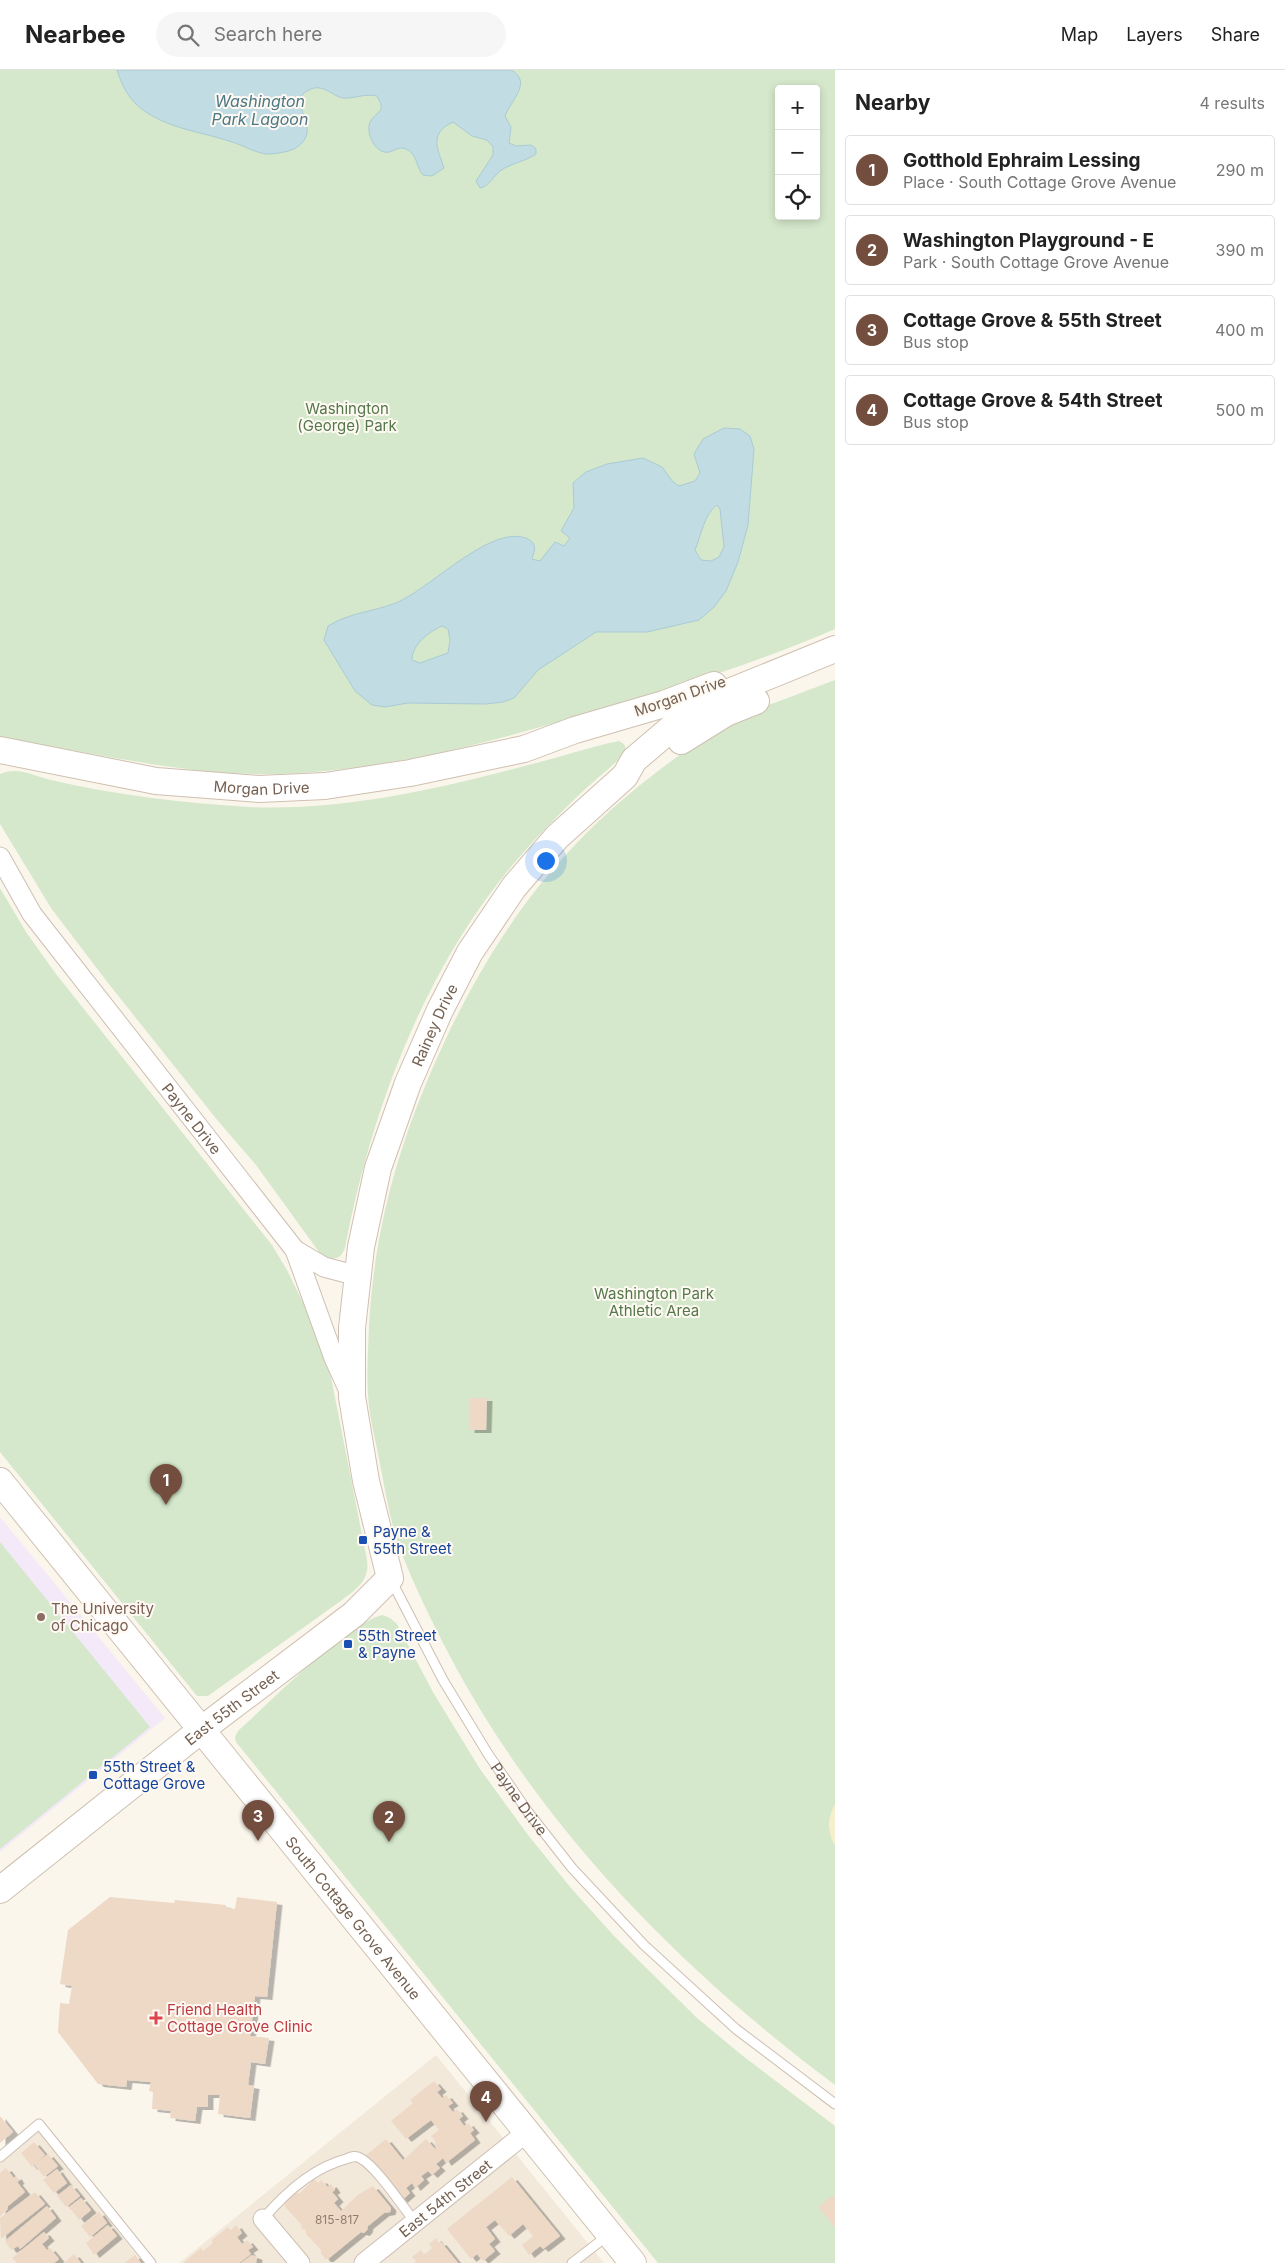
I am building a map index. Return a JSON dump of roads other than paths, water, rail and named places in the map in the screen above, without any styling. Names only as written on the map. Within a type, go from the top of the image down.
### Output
[{"type":"street","name":"Morgan Drive","points":[[524,749],[575,730],[664,704],[835,640]]},
{"type":"street","points":[[688,714],[712,699],[835,650]]},
{"type":"street","name":"Morgan Drive","points":[[0,750],[156,781],[260,789],[324,786],[400,774],[524,749],[571,746],[688,714],[755,693],[773,691],[835,667]]},
{"type":"street","name":"Rainey Drive","points":[[352,1328],[361,1247],[378,1168],[408,1083],[440,1010],[470,952],[514,887],[558,837],[625,776],[649,764],[696,731],[726,713],[756,701],[773,691]]},
{"type":"street","name":"Rainey Drive","points":[[625,776],[634,760],[688,714]]},
{"type":"street","name":"Payne Drive","points":[[0,857],[32,914],[295,1250],[334,1358],[352,1397]]},
{"type":"street","points":[[295,1250],[324,1266],[358,1276]]},
{"type":"street","name":"Payne Drive","points":[[352,1328],[352,1397],[366,1481],[390,1578]]},
{"type":"street","name":"South Cottage Grove Avenue","points":[[0,1481],[632,2263]]},
{"type":"street","name":"East 55th Street","points":[[0,1890],[201,1730],[354,1614],[390,1578]]},
{"type":"street","name":"East 54th Street","points":[[364,2263],[527,2132]]},
{"type":"street","points":[[264,2219],[300,2263]]},
{"type":"lane","name":"Payne Drive","points":[[390,1578],[443,1680],[488,1754],[528,1812],[572,1868],[644,1945],[736,2028],[835,2104]]},
{"type":"lane","points":[[0,2157],[39,2124],[151,2263]]},
{"type":"lane","points":[[264,2219],[278,2201],[313,2173],[331,2163],[354,2156],[360,2157],[370,2165],[415,2222]]},
{"type":"lane","points":[[572,2263],[610,2235]]},
{"type":"water","name":"Washington Park Lagoon","points":[[117,70],[511,70],[520,80],[520,86],[505,116],[511,127],[509,143],[516,146],[531,145],[536,149],[536,154],[504,168],[480,188],[476,181],[493,155],[493,147],[487,140],[472,136],[453,122],[440,132],[437,142],[444,168],[432,176],[423,175],[410,151],[400,148],[384,152],[371,140],[370,122],[381,110],[381,104],[377,96],[368,95],[343,98],[324,89],[316,88],[303,94],[300,101],[307,124],[307,133],[304,141],[288,151],[264,154],[236,143],[175,126],[153,116],[138,106],[130,97]]},
{"type":"water","points":[[724,428],[740,429],[750,436],[754,449],[748,525],[738,562],[726,591],[714,607],[699,620],[647,632],[596,632],[538,670],[514,698],[503,702],[485,704],[408,703],[385,707],[372,705],[355,691],[324,640],[328,626],[352,615],[385,607],[407,597],[478,549],[496,540],[513,536],[528,539],[533,543],[534,548],[532,559],[540,561],[555,542],[564,546],[570,538],[561,531],[574,508],[573,483],[586,472],[607,464],[643,458],[662,467],[673,482],[679,486],[695,481],[700,473],[694,454],[703,439]],"holes":[[[717,505],[720,509],[724,547],[719,557],[711,561],[701,560],[695,550],[706,520]],[[442,626],[448,629],[450,640],[448,653],[420,663],[412,660],[418,644],[431,632]]]},
{"type":"place","name":"Gotthold Ephraim Lessing","points":[[166,1505]]},
{"type":"place","name":"Payne & 55th Street","points":[[363,1540]]},
{"type":"place","name":"The University of Chicago","points":[[41,1617]]},
{"type":"place","name":"55th Street & Payne","points":[[348,1644]]},
{"type":"place","name":"55th Street & Cottage Grove","points":[[93,1775]]},
{"type":"place","name":"Cottage Grove & 55th Street","points":[[258,1841]]},
{"type":"place","name":"Washington Playground - E","points":[[389,1842]]},
{"type":"place","name":"Friend Health Cottage Grove Clinic","points":[[156,2018]]},
{"type":"place","name":"Cottage Grove & 54th Street","points":[[486,2122]]},
{"type":"park label","name":"Washington (George) Park","points":[[347,416]]},
{"type":"park label","name":"Washington Park Athletic Area","points":[[654,1302]]}]
